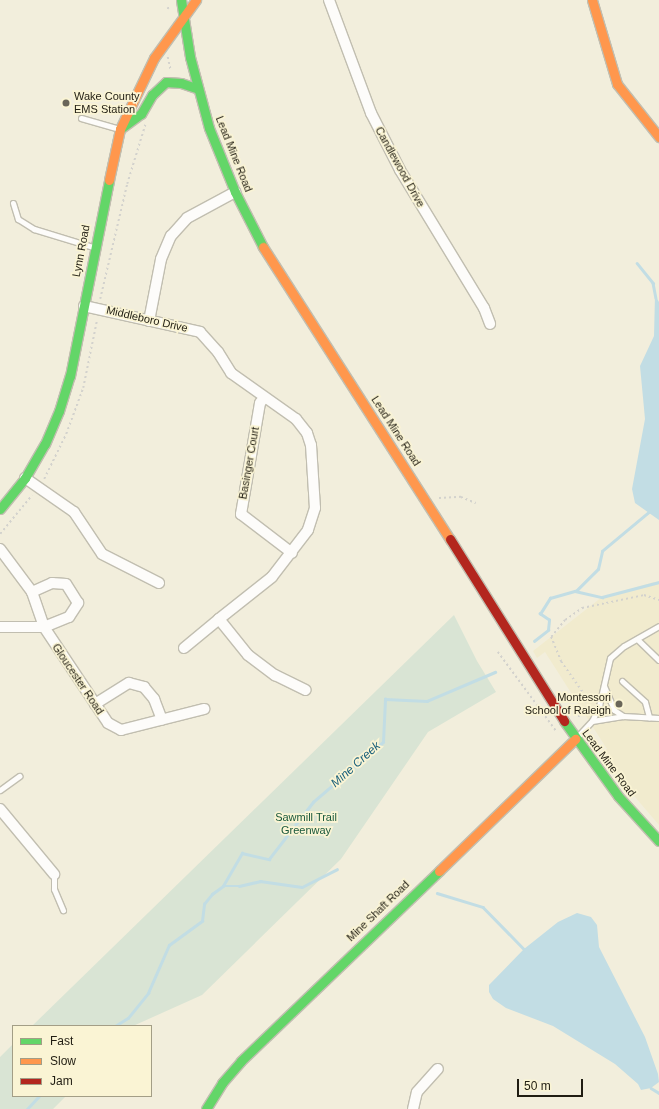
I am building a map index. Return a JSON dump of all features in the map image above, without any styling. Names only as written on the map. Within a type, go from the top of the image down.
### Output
[{"type":"main road","name":"Lead Mine Road","points":[[181,0],[182,16],[198,89],[209,128],[235,192],[259,241],[430,506],[575,739],[618,796],[659,841]]},
{"type":"main road","name":"Lynn Road","points":[[0,509],[25,478],[45,444],[59,411],[70,376],[94,247],[120,129],[144,76],[182,16],[196,0]]},
{"type":"main road","points":[[592,0],[617,84],[624,97],[659,137]]},
{"type":"main road","points":[[120,129],[142,114],[152,95],[166,82],[180,83],[198,89]]},
{"type":"main road","name":"Mine Shaft Road","points":[[206,1109],[222,1083],[241,1061],[575,739]]},
{"type":"street","name":"Candlewood Drive","points":[[329,0],[378,126],[400,170],[481,303],[490,324]]},
{"type":"street","points":[[149,321],[161,259],[175,231],[187,218],[235,192]]},
{"type":"street","name":"Middleboro Drive","points":[[84,306],[200,332],[218,352],[231,373],[264,398],[296,419],[307,433],[311,445],[315,508],[308,530],[292,553],[272,577],[184,648]]},
{"type":"street","name":"Basinger Court","points":[[264,398],[260,403],[241,514],[292,553]]},
{"type":"street","points":[[25,478],[74,512],[102,554],[159,583]]},
{"type":"street","name":"Gloucester Road","points":[[0,549],[32,592],[44,627],[108,724],[121,730],[204,709]]},
{"type":"street","points":[[0,628],[44,627],[69,617],[78,603],[66,584],[52,583],[32,592]]},
{"type":"street","points":[[219,619],[248,655],[275,675],[306,690]]},
{"type":"street","points":[[95,704],[129,683],[144,687],[154,699],[162,720]]},
{"type":"street","points":[[0,809],[54,874]]},
{"type":"street","points":[[413,1109],[417,1092],[438,1069]]},
{"type":"lane","points":[[81,118],[120,129]]},
{"type":"lane","points":[[13,202],[18,219],[34,229],[94,247]]},
{"type":"lane","points":[[575,739],[592,720],[599,706],[610,658],[659,626]]},
{"type":"lane","points":[[637,639],[659,660]]},
{"type":"lane","points":[[622,681],[645,702],[649,717]]},
{"type":"lane","points":[[604,683],[606,697],[614,710],[623,716]]},
{"type":"lane","points":[[592,720],[623,716],[659,718]]},
{"type":"lane","points":[[0,790],[19,776]]},
{"type":"lane","points":[[54,874],[54,889],[63,910]]},
{"type":"path","points":[[170,64],[171,73]]},
{"type":"path","points":[[101,291],[127,184],[147,121]]},
{"type":"path","points":[[44,478],[66,434],[84,388],[96,326]]},
{"type":"path","points":[[0,534],[33,494]]},
{"type":"path","points":[[430,506],[441,497],[461,497],[476,503]]},
{"type":"path","points":[[578,717],[585,708],[585,696],[561,662],[551,637],[565,620],[582,608],[644,595],[659,600]]},
{"type":"path","points":[[498,652],[557,732]]},
{"type":"shaded area","name":"Montessori School of Raleigh","points":[[654,582],[659,582],[659,825],[599,755],[607,749],[545,652],[537,658],[533,651],[602,597]]},
{"type":"green space","name":"Sawmill Trail Greenway","points":[[454,615],[477,661],[496,692],[428,732],[341,859],[202,995],[135,1025],[33,1025]]},
{"type":"green space","points":[[12,1045],[12,1097],[65,1097],[53,1109],[0,1109],[0,1057]]},
{"type":"water","points":[[655,295],[659,302],[659,520],[635,503],[632,489],[645,419],[640,366],[654,336]]},
{"type":"water","points":[[577,913],[591,917],[597,925],[599,947],[645,1037],[658,1074],[659,1082],[651,1088],[641,1090],[638,1084],[615,1064],[553,1026],[506,1008],[493,999],[489,992],[489,985],[524,949],[558,922]]},
{"type":"waterway","points":[[637,263],[653,283],[656,298]]},
{"type":"waterway","points":[[576,591],[598,569],[602,551],[650,511]]},
{"type":"waterway","name":"Mine Creek","points":[[534,641],[548,630],[549,620],[540,614],[550,598],[575,591],[602,597],[659,582]]},
{"type":"waterway","name":"Mine Creek","points":[[223,886],[242,853],[269,859],[313,802],[383,742],[385,699],[427,701],[495,672]]},
{"type":"waterway","points":[[117,1025],[128,1018],[148,993],[169,945],[202,921],[204,904],[212,894],[223,886],[239,886],[260,881],[302,887],[337,869]]},
{"type":"waterway","points":[[437,893],[483,907],[524,949]]},
{"type":"waterway","points":[[651,1088],[659,1093]]},
{"type":"waterway","name":"Mine Creek","points":[[27,1109],[38,1097]]},
{"type":"traffic: fast","points":[[181,0],[190,57],[209,128],[235,192],[263,247]]},
{"type":"traffic: fast","points":[[120,129],[141,114],[152,95],[166,82],[181,83],[198,89]]},
{"type":"traffic: fast","points":[[0,509],[25,478],[45,444],[59,411],[70,376],[109,180]]},
{"type":"traffic: fast","points":[[564,721],[618,796],[659,841]]},
{"type":"traffic: fast","points":[[206,1109],[222,1083],[241,1061],[439,871]]},
{"type":"traffic: slow","points":[[109,180],[120,129],[154,58],[196,0]]},
{"type":"traffic: slow","points":[[592,0],[617,84],[659,137]]},
{"type":"traffic: slow","points":[[263,247],[450,539]]},
{"type":"traffic: slow","points":[[439,871],[575,739]]},
{"type":"traffic: jam","points":[[450,539],[564,721]]},
{"type":"place","name":"Wake County EMS Station","points":[[66,103]]},
{"type":"place","name":"Montessori School of Raleigh","points":[[619,704]]}]
